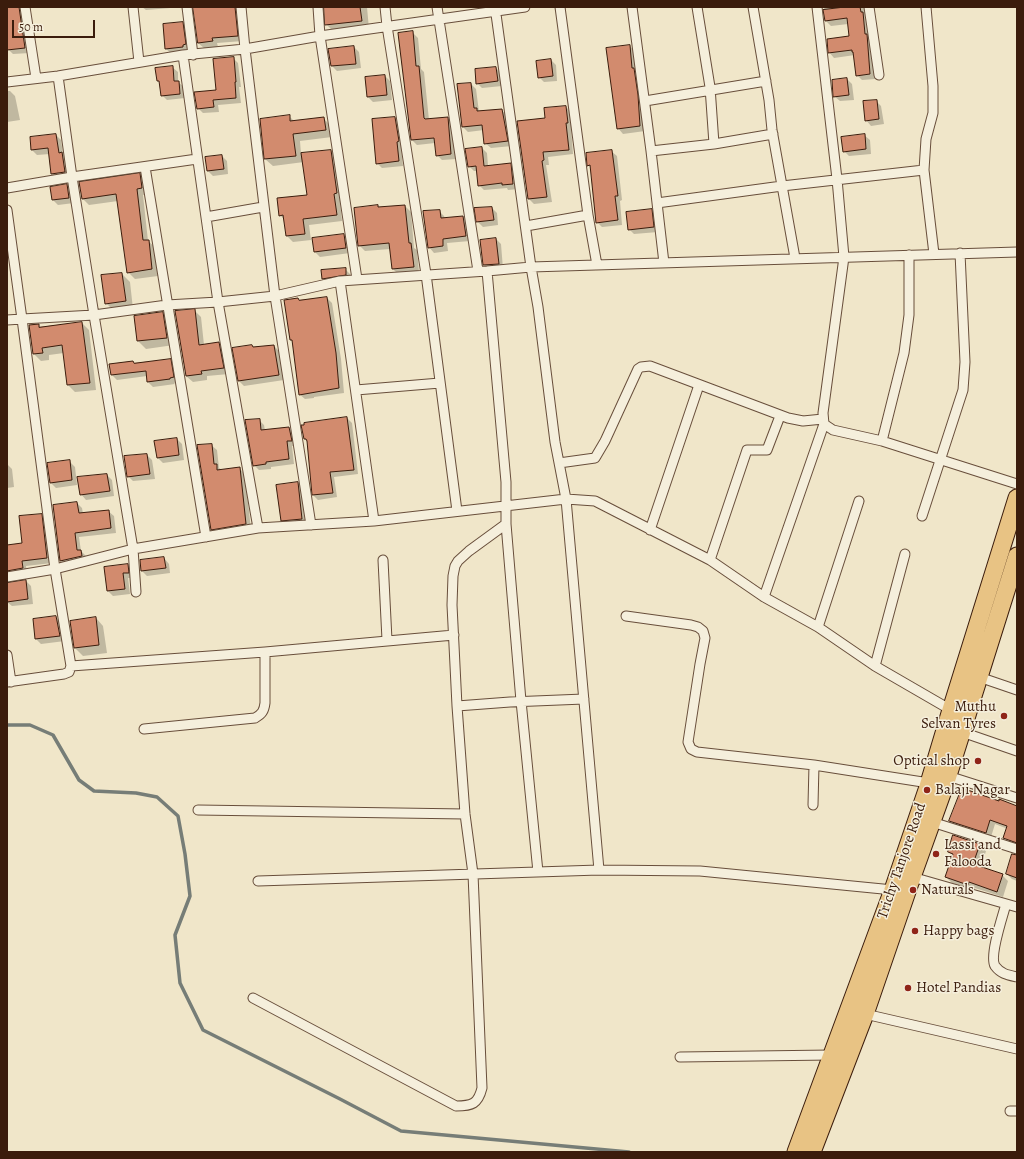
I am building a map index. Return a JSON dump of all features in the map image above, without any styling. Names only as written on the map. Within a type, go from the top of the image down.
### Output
[{"type":"highway","name":"Trichy Tanjore Road","points":[[812,1152],[831,1055],[893,890],[929,783],[950,710],[1017,498]]},
{"type":"highway","name":"Trichy Tanjore Road","points":[[796,1152],[821,1106],[865,1014],[948,776],[1017,556]]},
{"type":"street","points":[[25,7],[36,78]]},
{"type":"street","points":[[133,7],[139,62]]},
{"type":"street","points":[[188,7],[193,55]]},
{"type":"street","points":[[241,7],[275,296],[311,525]]},
{"type":"street","points":[[318,7],[320,36],[357,279]]},
{"type":"street","points":[[385,7],[426,274],[457,511]]},
{"type":"street","points":[[437,7],[483,271],[506,482],[506,524],[521,701],[538,872]]},
{"type":"street","points":[[7,82],[58,76],[183,55],[245,49],[495,9],[525,7]]},
{"type":"street","points":[[560,7],[588,215],[597,265]]},
{"type":"street","points":[[632,7],[645,101],[664,263]]},
{"type":"street","points":[[697,7],[710,90],[714,144]]},
{"type":"street","points":[[753,7],[766,81],[773,134],[795,258]]},
{"type":"street","points":[[764,597],[824,422],[823,413],[844,257],[837,179],[817,7]]},
{"type":"street","points":[[869,7],[879,75]]},
{"type":"street","points":[[926,7],[933,86],[933,113],[926,139],[924,170],[934,254]]},
{"type":"street","points":[[495,9],[531,267],[538,307],[555,442],[566,499],[599,870]]},
{"type":"street","points":[[183,55],[218,302],[258,528]]},
{"type":"street","points":[[58,76],[72,177],[133,549],[136,592]]},
{"type":"street","points":[[645,101],[766,81]]},
{"type":"street","points":[[651,151],[714,144],[773,134]]},
{"type":"street","points":[[7,188],[197,159]]},
{"type":"street","points":[[145,167],[206,537]]},
{"type":"street","points":[[657,203],[837,179],[924,170]]},
{"type":"street","points":[[206,217],[264,208]]},
{"type":"street","points":[[7,210],[55,569],[72,666],[69,672],[64,674],[9,682],[7,655]]},
{"type":"street","points":[[526,226],[588,215]]},
{"type":"street","points":[[7,320],[94,315],[167,305],[218,302],[275,296],[340,281],[426,274],[531,267],[611,264],[1017,252]]},
{"type":"street","points":[[922,516],[962,390],[965,369],[960,254]]},
{"type":"street","points":[[882,441],[904,353],[909,315],[909,255]]},
{"type":"street","points":[[340,281],[374,521]]},
{"type":"street","points":[[559,461],[595,458],[638,369],[641,367],[650,366],[784,417],[803,421],[824,422],[833,430],[882,441],[1017,484]]},
{"type":"street","points":[[356,390],[440,383]]},
{"type":"street","points":[[650,530],[699,385]]},
{"type":"street","points":[[710,560],[747,450],[767,450],[784,417]]},
{"type":"street","points":[[7,577],[55,569],[133,549],[258,528],[374,521],[566,499],[595,501],[710,560],[764,597],[818,627],[875,666],[950,710]]},
{"type":"street","points":[[818,627],[859,500]]},
{"type":"street","points":[[253,998],[456,1106],[473,1104],[479,1097],[482,1088],[473,874],[465,814],[457,706],[452,605],[453,576],[454,566],[469,550],[506,524]]},
{"type":"street","points":[[875,666],[905,554]]},
{"type":"street","points":[[383,560],[387,640]]},
{"type":"street","points":[[626,616],[691,624],[703,631],[705,638],[688,742],[691,749],[697,752],[814,765],[929,783]]},
{"type":"street","points":[[72,666],[265,652],[454,635]]},
{"type":"street","points":[[144,729],[255,718],[260,715],[264,711],[265,703],[265,652]]},
{"type":"street","points":[[979,677],[1017,690]]},
{"type":"street","points":[[457,706],[521,701],[584,699]]},
{"type":"street","points":[[962,732],[1017,751]]},
{"type":"street","points":[[813,805],[814,765]]},
{"type":"street","points":[[948,776],[1017,798]]},
{"type":"street","points":[[198,810],[465,814]]},
{"type":"street","points":[[932,822],[1017,849]]},
{"type":"street","points":[[258,881],[599,870],[700,872],[893,890]]},
{"type":"street","points":[[912,877],[1017,907]]},
{"type":"street","points":[[1006,904],[993,953],[994,965],[1004,974],[1017,977]]},
{"type":"street","points":[[865,1014],[1017,1048]]},
{"type":"street","points":[[680,1057],[831,1055]]},
{"type":"building","points":[[19,7],[25,48],[7,50],[7,8]]},
{"type":"building","points":[[193,7],[235,7],[238,36],[212,38],[213,41],[198,43]]},
{"type":"building","points":[[324,7],[360,7],[362,21],[325,25]]},
{"type":"building","points":[[845,7],[860,7],[861,12],[863,12],[865,34],[867,34],[870,74],[856,76],[852,50],[828,53],[827,39],[849,36],[847,18],[825,21],[823,10]]},
{"type":"building","points":[[183,22],[186,44],[183,45],[183,47],[165,49],[163,24]]},
{"type":"building","points":[[413,31],[416,66],[419,66],[424,118],[448,117],[451,154],[436,156],[434,138],[411,140],[398,33]]},
{"type":"building","points":[[630,45],[632,68],[634,68],[638,95],[640,126],[617,129],[606,48]]},
{"type":"building","points":[[354,46],[356,64],[331,66],[328,49]]},
{"type":"building","points":[[234,57],[236,98],[213,100],[214,107],[197,109],[194,92],[216,90],[213,59]]},
{"type":"building","points":[[551,59],[553,76],[538,78],[536,61]]},
{"type":"building","points":[[173,66],[174,81],[179,81],[180,94],[161,96],[155,68]]},
{"type":"building","points":[[496,67],[498,81],[476,84],[475,69]]},
{"type":"building","points":[[385,75],[387,95],[367,97],[365,77]]},
{"type":"building","points":[[847,78],[849,95],[833,97],[832,80]]},
{"type":"building","points":[[471,83],[474,108],[477,108],[477,111],[502,109],[508,141],[484,144],[482,125],[462,127],[457,84]]},
{"type":"building","points":[[877,100],[879,119],[865,121],[863,101]]},
{"type":"building","points":[[566,106],[569,150],[543,152],[544,160],[542,161],[547,197],[528,199],[517,121],[545,118],[544,108]]},
{"type":"building","points":[[290,115],[290,121],[324,117],[326,130],[293,134],[296,156],[264,159],[260,119]]},
{"type":"building","points":[[395,117],[399,141],[397,142],[399,161],[376,164],[372,119]]},
{"type":"building","points":[[56,134],[59,153],[62,152],[65,172],[51,174],[48,148],[31,150],[30,137]]},
{"type":"building","points":[[865,134],[866,149],[843,152],[841,137]]},
{"type":"building","points":[[482,147],[484,166],[511,163],[513,184],[502,185],[502,183],[478,186],[476,166],[468,167],[465,149]]},
{"type":"building","points":[[331,150],[337,193],[334,194],[337,215],[303,219],[305,234],[286,236],[283,215],[279,216],[277,198],[307,195],[301,153]]},
{"type":"building","points":[[612,150],[618,196],[615,196],[618,220],[596,223],[590,165],[587,166],[586,153]]},
{"type":"building","points":[[222,155],[224,169],[207,171],[205,157]]},
{"type":"building","points":[[140,173],[142,188],[137,189],[143,240],[149,240],[152,269],[127,273],[116,194],[82,199],[79,182]]},
{"type":"building","points":[[67,184],[69,198],[52,200],[50,187]]},
{"type":"building","points":[[378,205],[378,207],[405,205],[409,243],[411,243],[414,267],[392,269],[389,243],[358,246],[354,208]]},
{"type":"building","points":[[492,207],[494,220],[476,222],[474,208]]},
{"type":"building","points":[[652,209],[654,227],[628,230],[626,212]]},
{"type":"building","points":[[440,210],[441,218],[463,216],[466,236],[443,239],[443,246],[428,248],[423,211]]},
{"type":"building","points":[[344,234],[346,248],[314,252],[312,238]]},
{"type":"building","points":[[496,238],[499,264],[483,265],[480,240]]},
{"type":"building","points":[[346,268],[346,275],[322,279],[321,270]]},
{"type":"building","points":[[122,273],[126,301],[105,304],[101,275]]},
{"type":"building","points":[[327,297],[336,353],[339,388],[299,395],[292,340],[290,340],[284,300]]},
{"type":"building","points":[[195,309],[199,345],[219,342],[224,368],[201,371],[202,374],[186,376],[175,311]]},
{"type":"building","points":[[163,312],[167,338],[137,341],[134,316]]},
{"type":"building","points":[[82,322],[90,383],[67,385],[62,345],[42,348],[43,353],[33,354],[29,325],[39,324],[39,327]]},
{"type":"building","points":[[252,345],[253,347],[274,345],[279,375],[238,381],[232,348]]},
{"type":"building","points":[[171,359],[174,377],[170,379],[147,382],[146,371],[111,375],[109,364],[133,361],[134,363]]},
{"type":"building","points":[[347,417],[354,470],[330,472],[333,493],[312,495],[307,441],[304,439],[301,425],[304,425],[304,423]]},
{"type":"building","points":[[260,419],[261,430],[289,427],[292,441],[287,441],[289,459],[266,462],[266,464],[253,466],[245,420]]},
{"type":"building","points":[[177,438],[179,455],[157,458],[154,441]]},
{"type":"building","points":[[212,444],[214,464],[217,464],[217,470],[240,467],[246,524],[211,530],[197,445]]},
{"type":"building","points":[[147,454],[150,474],[127,477],[124,456]]},
{"type":"building","points":[[70,460],[72,480],[50,483],[47,463]]},
{"type":"building","points":[[107,474],[110,491],[80,495],[77,477]]},
{"type":"building","points":[[298,482],[302,519],[281,521],[276,485]]},
{"type":"building","points":[[77,502],[79,513],[109,510],[111,528],[75,533],[77,550],[81,550],[82,556],[60,561],[53,505]]},
{"type":"building","points":[[42,514],[47,558],[22,561],[23,568],[7,571],[7,545],[22,543],[19,516]]},
{"type":"building","points":[[164,557],[166,568],[141,571],[140,560]]},
{"type":"building","points":[[128,564],[129,573],[123,573],[125,589],[107,591],[104,567]]},
{"type":"building","points":[[26,580],[28,599],[7,602],[7,583]]},
{"type":"building","points":[[56,616],[60,636],[35,639],[33,619]]},
{"type":"building","points":[[96,617],[99,645],[74,648],[70,621]]},
{"type":"building","points":[[962,788],[1017,806],[1017,843],[1003,838],[1007,826],[990,820],[986,833],[949,821]]},
{"type":"building","points":[[953,835],[980,844],[973,864],[1003,874],[997,892],[969,882],[968,885],[945,877],[953,854],[948,852]]},
{"type":"building","points":[[1012,854],[1017,855],[1017,878],[1006,874]]},
{"type":"waterway","points":[[7,725],[30,725],[53,735],[79,780],[94,791],[136,793],[157,797],[178,816],[185,854],[190,896],[175,935],[180,983],[203,1030],[401,1131],[629,1152]]},
{"type":"place","name":"Muthu Selvan Tyres","points":[[1004,716]]},
{"type":"place","name":"Optical shop","points":[[978,761]]},
{"type":"place","name":"Balaji Nagar","points":[[927,790]]},
{"type":"place","name":"Lassi and Falooda","points":[[936,854]]},
{"type":"place","name":"Naturals","points":[[913,890]]},
{"type":"place","name":"Happy bags","points":[[915,931]]},
{"type":"place","name":"Hotel Pandias","points":[[908,988]]}]
